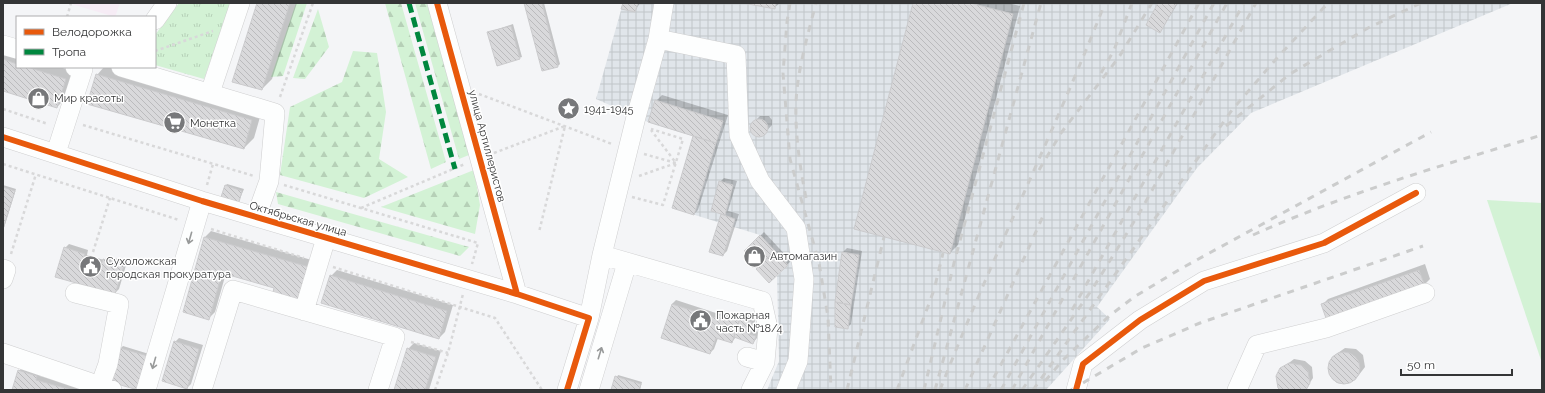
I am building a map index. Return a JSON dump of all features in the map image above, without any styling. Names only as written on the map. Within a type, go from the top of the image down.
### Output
[{"type":"street","points":[[156,19],[167,3]]},
{"type":"street","points":[[210,93],[240,3]]},
{"type":"street","name":"улица Артиллеристов","points":[[438,3],[517,294]]},
{"type":"street","points":[[567,390],[589,318],[602,256],[628,150],[658,39],[664,3]]},
{"type":"street","points":[[658,39],[736,55],[739,135],[760,181],[796,228],[804,279],[798,361],[786,390]]},
{"type":"street","points":[[3,45],[16,49]]},
{"type":"street","points":[[56,153],[84,68]]},
{"type":"street","points":[[124,68],[274,113],[268,180],[256,217]]},
{"type":"street","name":"Октябрьская улица","points":[[3,137],[202,201],[517,294],[589,318]]},
{"type":"street","points":[[1076,390],[1083,364],[1140,320],[1204,281],[1324,243],[1416,193]]},
{"type":"street","points":[[146,390],[202,201]]},
{"type":"street","points":[[304,312],[326,238]]},
{"type":"street","points":[[602,256],[762,301],[768,328],[756,360],[751,390]]},
{"type":"street","points":[[589,390],[627,263]]},
{"type":"street","points":[[202,390],[233,290],[304,312],[395,337],[378,390]]},
{"type":"street","points":[[3,353],[106,388],[108,364],[119,304],[75,293]]},
{"type":"street","points":[[1237,390],[1257,345],[1326,328],[1426,293]]},
{"type":"path","points":[[67,16],[71,3]]},
{"type":"path","points":[[274,113],[313,3]]},
{"type":"path","points":[[156,51],[233,25]]},
{"type":"path","points":[[479,94],[628,150],[676,163]]},
{"type":"path","points":[[3,109],[64,129]]},
{"type":"path","points":[[632,197],[663,205],[676,163],[683,139],[651,129],[676,163]]},
{"type":"path","points":[[638,176],[676,163]]},
{"type":"path","points":[[3,164],[495,318],[542,390]]},
{"type":"path","points":[[202,201],[213,164]]},
{"type":"path","points":[[4,273],[36,174]]},
{"type":"path","points":[[93,252],[110,198]]},
{"type":"path","points":[[435,390],[448,353],[459,307],[478,243]]},
{"type":"path","points":[[395,337],[448,353]]},
{"type":"shaded area","points":[[68,3],[120,3],[115,16]]},
{"type":"shaded area","points":[[623,3],[1513,3],[1251,113],[1197,168],[1097,307],[1110,319],[1046,390],[767,390],[779,361],[777,276],[788,265],[760,235],[672,208],[693,136],[648,122],[596,99]]},
{"type":"green space","points":[[179,3],[231,3],[204,79],[156,65],[156,34]]},
{"type":"green space","points":[[296,3],[307,3],[283,76],[271,77]]},
{"type":"green space","points":[[385,3],[401,3],[446,162],[431,169]]},
{"type":"green space","points":[[415,3],[427,3],[469,155],[459,159]]},
{"type":"green space","points":[[318,9],[329,47],[305,79],[293,78]]},
{"type":"green space","points":[[353,51],[377,53],[386,112],[379,159],[408,177],[364,198],[280,175],[290,107],[342,82]]},
{"type":"green space","points":[[474,170],[480,205],[475,234],[381,207]]},
{"type":"green space","points":[[276,192],[469,247],[460,256],[278,204]]},
{"type":"green space","points":[[1487,200],[1542,203],[1542,363]]},
{"type":"building","points":[[257,3],[290,3],[262,90],[232,82]]},
{"type":"building","points":[[524,3],[542,3],[558,67],[542,71]]},
{"type":"building","points":[[623,3],[638,3],[635,12],[621,9]]},
{"type":"building","points":[[743,3],[776,3],[775,9]]},
{"type":"building","points":[[913,3],[970,3],[1013,14],[950,254],[854,229]]},
{"type":"building","points":[[1158,3],[1177,3],[1160,33],[1146,25]]},
{"type":"building","points":[[511,26],[520,59],[497,66],[487,32]]},
{"type":"building","points":[[3,59],[16,64],[16,68],[30,68],[66,79],[57,108],[3,91]]},
{"type":"building","points":[[96,74],[252,120],[244,149],[87,104]]},
{"type":"building","points":[[655,100],[723,121],[716,143],[648,122]]},
{"type":"building","points":[[759,119],[765,122],[768,128],[765,134],[759,137],[753,134],[750,128],[753,122]]},
{"type":"building","points":[[693,136],[716,143],[694,215],[672,208]]},
{"type":"building","points":[[719,181],[733,185],[725,215],[711,211]]},
{"type":"building","points":[[225,185],[242,191],[239,202],[221,197]]},
{"type":"building","points":[[3,187],[15,191],[3,229]]},
{"type":"building","points":[[721,214],[735,219],[723,256],[709,252]]},
{"type":"building","points":[[760,235],[775,251],[759,266],[744,251]]},
{"type":"building","points":[[204,237],[309,267],[299,304],[272,296],[274,288],[222,273],[209,320],[183,312]]},
{"type":"building","points":[[64,247],[85,254],[83,259],[101,265],[103,259],[124,266],[115,294],[55,277]]},
{"type":"building","points":[[775,251],[788,265],[769,283],[756,269]]},
{"type":"building","points":[[842,252],[859,255],[851,305],[835,302]]},
{"type":"building","points":[[1419,270],[1425,286],[1327,321],[1321,304]]},
{"type":"building","points":[[330,275],[447,311],[439,339],[321,303]]},
{"type":"building","points":[[835,302],[851,305],[848,329],[835,327]]},
{"type":"building","points":[[672,304],[716,318],[717,315],[739,321],[732,343],[716,338],[710,354],[661,338]]},
{"type":"building","points":[[740,318],[752,322],[749,334],[756,336],[753,344],[734,337]]},
{"type":"building","points":[[174,341],[199,349],[187,389],[162,381]]},
{"type":"building","points":[[120,348],[148,356],[138,390],[110,382]]},
{"type":"building","points":[[407,348],[436,357],[425,390],[394,390]]},
{"type":"building","points":[[1341,352],[1347,352],[1356,356],[1360,368],[1356,380],[1347,384],[1341,384],[1332,380],[1328,371],[1328,365],[1332,356]]},
{"type":"building","points":[[1289,363],[1301,365],[1308,371],[1310,383],[1306,390],[1280,390],[1278,388],[1276,376],[1280,368]]},
{"type":"building","points":[[18,370],[37,376],[36,380],[72,390],[12,390]]},
{"type":"building","points":[[615,376],[641,384],[639,390],[611,390]]},
{"type":"railway","points":[[790,3],[783,73],[790,159],[819,263],[828,317],[831,390]]},
{"type":"railway","points":[[806,198],[798,151],[796,103],[806,40],[816,3]]},
{"type":"railway","points":[[924,390],[954,263],[1024,3]]},
{"type":"railway","points":[[935,390],[1041,3]]},
{"type":"railway","points":[[940,390],[980,293],[1065,100],[1105,3]]},
{"type":"railway","points":[[1101,73],[1114,50],[1132,3]]},
{"type":"railway","points":[[1039,170],[1061,133],[1119,57],[1152,3]]},
{"type":"railway","points":[[987,390],[1199,3]]},
{"type":"railway","points":[[1001,390],[1214,3]]},
{"type":"railway","points":[[1012,390],[1227,3]]},
{"type":"railway","points":[[1072,310],[1244,3]]},
{"type":"railway","points":[[1022,390],[1093,288],[1140,212],[1256,3]]},
{"type":"railway","points":[[1033,390],[1232,110],[1277,58],[1328,3]]},
{"type":"railway","points":[[1226,126],[1290,74],[1368,28],[1421,3]]},
{"type":"railway","points":[[1045,381],[1063,360],[1108,317],[1134,297],[1182,268],[1431,132]]},
{"type":"railway","points":[[1253,235],[1323,206],[1396,180],[1542,135]]},
{"type":"railway","points":[[965,390],[1043,216]]},
{"type":"railway","points":[[847,390],[884,237]]},
{"type":"railway","points":[[1071,390],[1142,348],[1200,323],[1423,246]]},
{"type":"railway","points":[[897,390],[934,290],[943,253]]},
{"type":"marked path","points":[[409,3],[455,169]]},
{"type":"cycle path","points":[[437,3],[517,294]]},
{"type":"cycle path","points":[[3,137],[202,201],[517,294],[589,318],[567,390]]},
{"type":"cycle path","points":[[1076,390],[1083,364],[1140,320],[1204,281],[1324,243],[1416,193]]},
{"type":"place","name":"Мир красоты","points":[[39,98]]},
{"type":"place","name":"1941-1945","points":[[569,109]]},
{"type":"place","name":"Монетка","points":[[175,123]]},
{"type":"place","name":"Автомагазин","points":[[754,256]]},
{"type":"place","name":"Сухоложская городская прокуратура","points":[[90,267]]},
{"type":"place","name":"Пожарная часть №18/4","points":[[701,321]]}]
